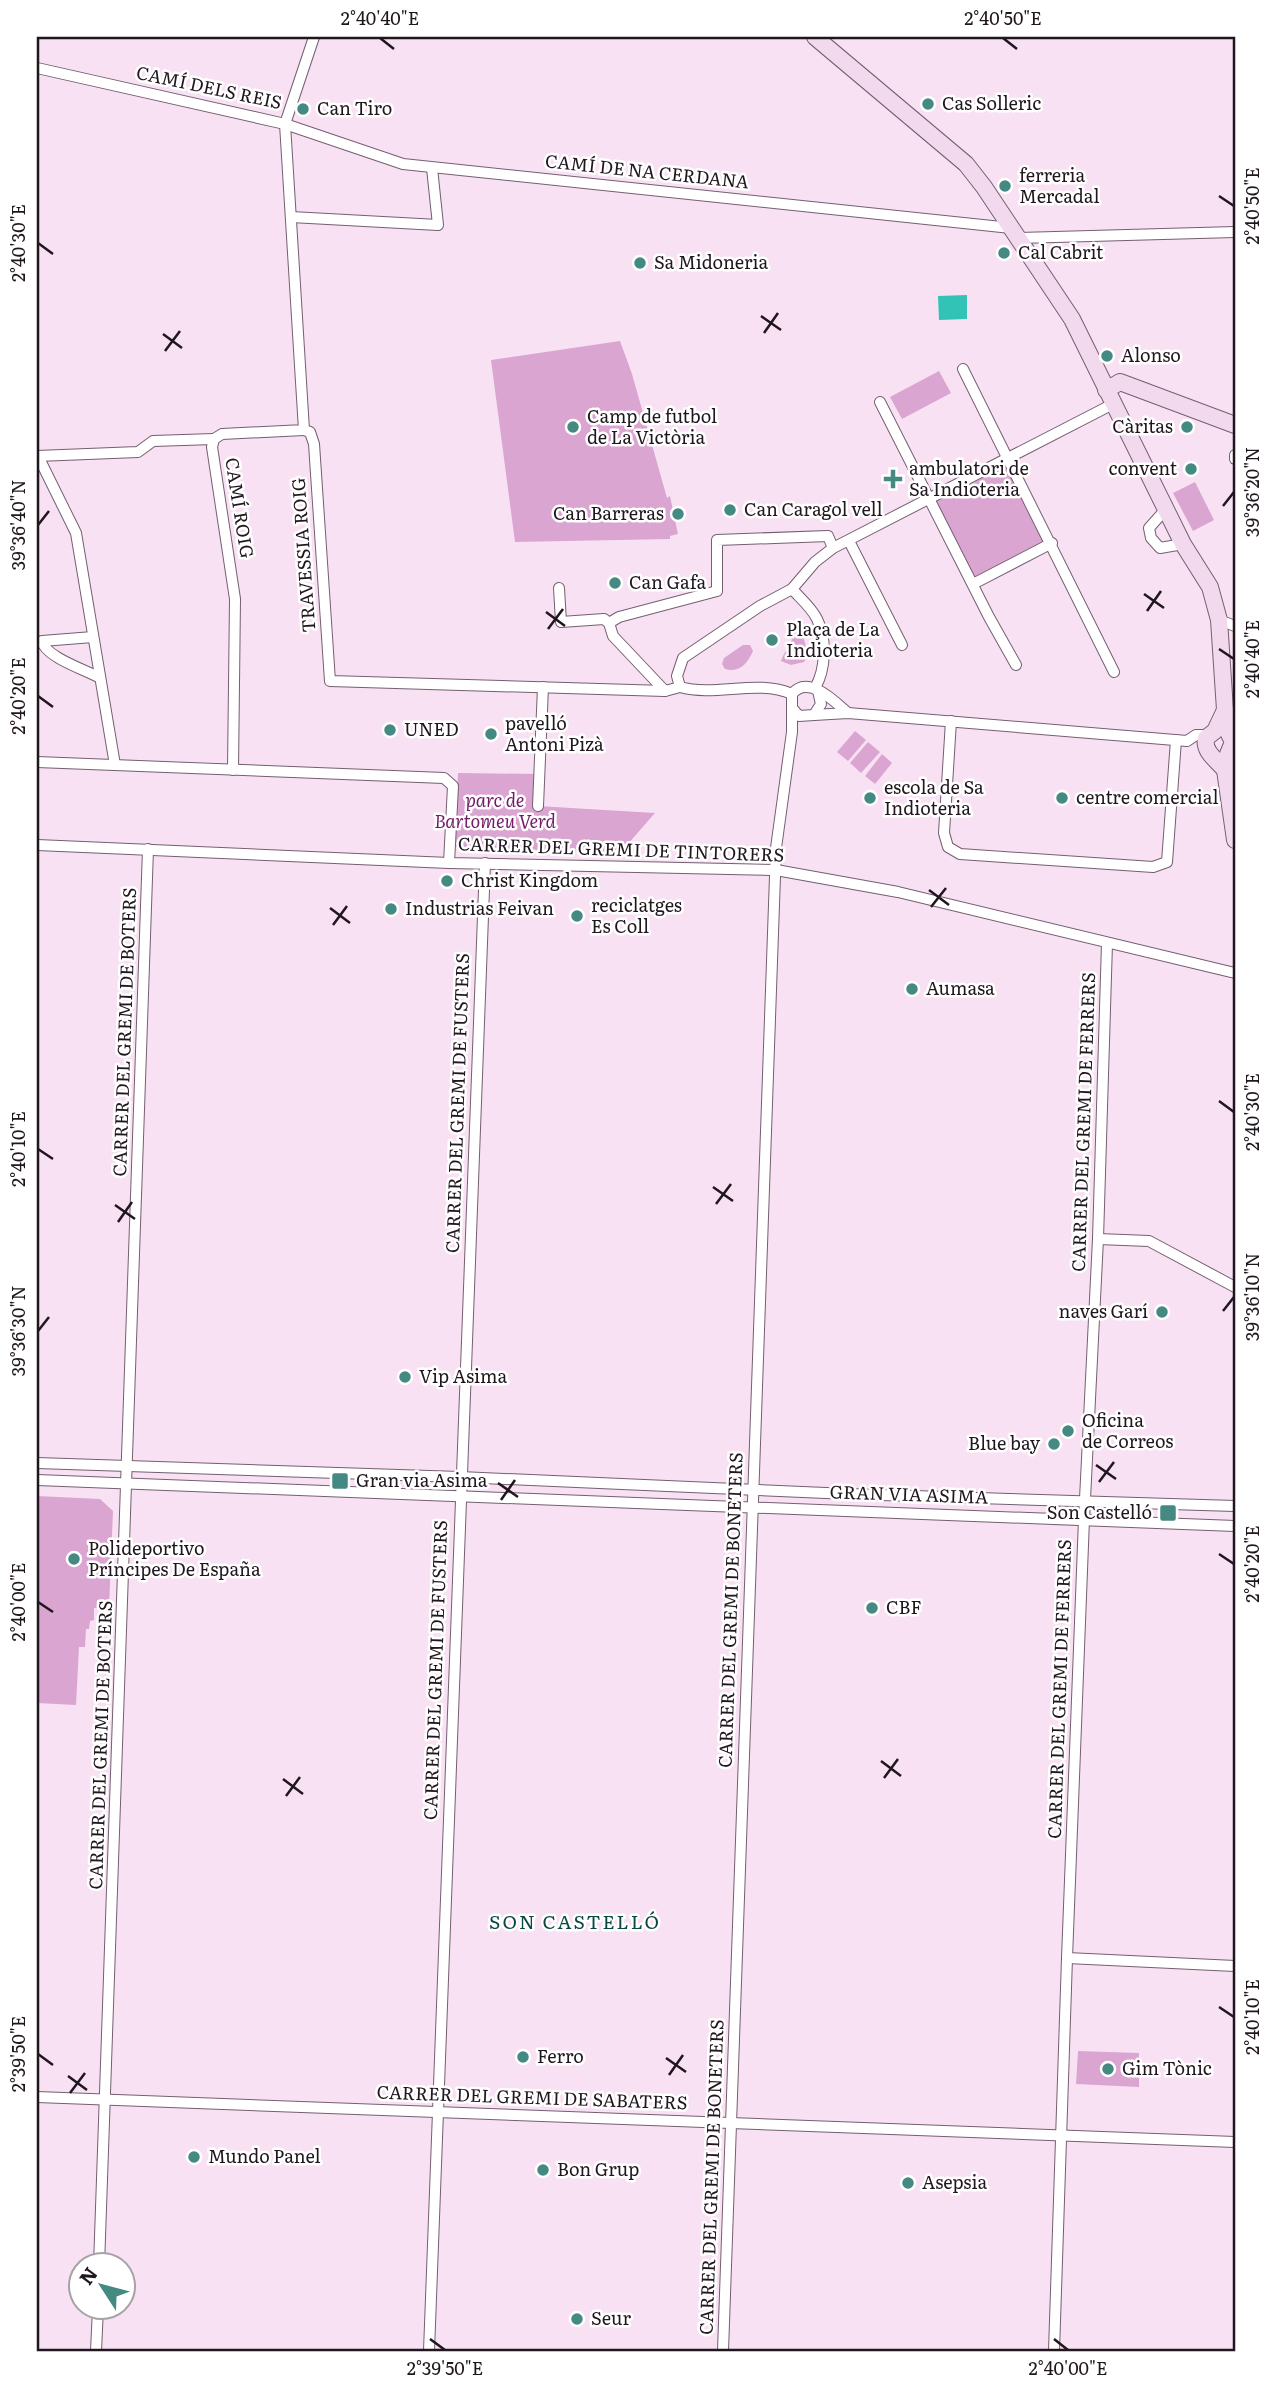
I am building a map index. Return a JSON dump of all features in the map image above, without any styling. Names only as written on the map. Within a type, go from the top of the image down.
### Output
[{"type":"street","name":"CAMÍ DELS REIS","points":[[37,68],[285,124],[314,37]]},
{"type":"street","points":[[815,37],[966,164],[1072,319],[1183,544],[1210,587],[1219,621],[1228,704],[1217,733],[1205,746],[1219,759],[1235,840]]},
{"type":"street","name":"CAMÍ DE NA CERDANA","points":[[285,124],[403,164],[432,168],[1015,233],[1235,232]]},
{"type":"street","points":[[285,124],[304,430]]},
{"type":"street","points":[[291,217],[438,225],[432,168]]},
{"type":"street","points":[[963,369],[1114,672]]},
{"type":"street","points":[[680,687],[677,676],[683,658],[760,606],[792,589],[815,562],[833,548],[1008,459],[1110,397],[1120,382],[1235,425]]},
{"type":"street","points":[[880,402],[1016,665]]},
{"type":"street","name":"CAMÍ ROIG","points":[[233,770],[235,599],[212,447],[214,439],[222,435],[304,430]]},
{"type":"street","name":"TRAVESSIA ROIG","points":[[304,430],[310,432],[314,444],[330,681],[543,687]]},
{"type":"street","points":[[115,765],[76,533],[38,456],[138,452],[153,441],[214,439]]},
{"type":"street","points":[[1166,509],[1149,528],[1151,538],[1160,548],[1183,544]]},
{"type":"street","points":[[609,623],[619,617],[717,591],[716,540],[828,536],[833,548]]},
{"type":"street","points":[[849,541],[902,645]]},
{"type":"street","points":[[973,584],[1052,543]]},
{"type":"street","points":[[559,588],[561,622],[604,619],[609,623],[612,636],[665,691]]},
{"type":"street","points":[[792,589],[817,618],[824,642],[822,670],[816,690],[821,704],[812,716],[792,732]]},
{"type":"street","points":[[1219,621],[1235,626]]},
{"type":"street","points":[[93,637],[42,641],[43,647],[52,654],[100,678]]},
{"type":"street","points":[[538,806],[543,687],[665,691],[680,687],[697,692],[763,688],[792,694]]},
{"type":"street","points":[[792,732],[792,694],[800,687],[816,690],[848,713]]},
{"type":"street","points":[[792,708],[799,716],[848,713],[1181,740],[1219,759]]},
{"type":"street","points":[[950,721],[944,833],[947,847],[960,854],[1153,867],[1167,862],[1181,740]]},
{"type":"street","name":"CARRER DEL GREMI DE BONETERS","points":[[723,2351],[776,848],[792,732]]},
{"type":"street","points":[[1181,740],[1217,733],[1232,747],[1219,759]]},
{"type":"street","points":[[37,762],[444,778],[453,786],[449,863]]},
{"type":"street","name":"CARRER DEL GREMI DE TINTORERS","points":[[37,845],[449,863],[776,870],[898,892],[1235,973]]},
{"type":"street","name":"CARRER DEL GREMI DE BOTERS","points":[[100,2252],[129,1466],[148,849]]},
{"type":"street","name":"CARRER DEL GREMI DE FUSTERS","points":[[429,2351],[485,863]]},
{"type":"street","name":"CARRER DEL GREMI DE FERRERS","points":[[1054,2351],[1066,1958],[1098,1239],[1107,943]]},
{"type":"street","points":[[1098,1239],[1149,1241],[1235,1287]]},
{"type":"street","name":"GRAN VIA ASIMA","points":[[37,1463],[1235,1506]]},
{"type":"street","name":"GRAN VIA ASIMA","points":[[37,1480],[1235,1526]]},
{"type":"street","points":[[1066,1958],[1235,1966]]},
{"type":"street","name":"CARRER DEL GREMI DE SABATERS","points":[[37,2097],[1235,2142]]},
{"type":"street","points":[[96,2351],[97,2322]]},
{"type":"green space","name":"Camp de futbol de La Victòria","points":[[620,341],[667,498],[670,496],[678,534],[670,536],[670,539],[515,542],[491,360]]},
{"type":"green space","points":[[939,371],[951,393],[902,419],[890,397]]},
{"type":"green space","points":[[1008,459],[1052,543],[973,584],[930,500]]},
{"type":"green space","points":[[1195,482],[1214,520],[1193,531],[1173,493]]},
{"type":"green space","points":[[795,627],[804,639],[808,655],[804,662],[791,665],[781,661]]},
{"type":"green space","points":[[743,645],[750,645],[753,651],[748,660],[735,670],[725,669],[722,664],[724,658]]},
{"type":"green space","points":[[855,731],[866,740],[848,761],[837,752]]},
{"type":"green space","points":[[868,742],[880,752],[861,773],[850,763]]},
{"type":"green space","points":[[882,754],[892,763],[875,784],[865,776]]},
{"type":"green space","name":"parc de Bartomeu Verd","points":[[458,773],[539,774],[538,806],[655,813],[620,853],[455,847]]},
{"type":"green space","name":"Polideportivo Príncipes De España","points":[[37,1496],[100,1499],[113,1511],[109,1607],[94,1608],[94,1620],[90,1621],[89,1629],[86,1629],[85,1647],[79,1647],[76,1705],[37,1703]]},
{"type":"green space","name":"Gim Tònic","points":[[1078,2051],[1139,2053],[1139,2087],[1076,2084]]},
{"type":"shaded area","points":[[967,295],[967,319],[939,320],[938,296]]},
{"type":"place","name":"Cas Solleric","points":[[928,104]]},
{"type":"place","name":"Can Tiro","points":[[303,109]]},
{"type":"place","name":"ferreria Mercadal","points":[[1005,186]]},
{"type":"place","name":"Cal Cabrit","points":[[1004,253]]},
{"type":"place","name":"Sa Midoneria","points":[[640,263]]},
{"type":"place","name":"Alonso","points":[[1107,356]]},
{"type":"place","name":"Camp de futbol de La Victòria","points":[[573,427]]},
{"type":"place","name":"Càritas","points":[[1187,427]]},
{"type":"place","name":"convent","points":[[1191,469]]},
{"type":"place","name":"ambulatori de Sa Indioteria","points":[[893,479]]},
{"type":"place","name":"Can Caragol vell","points":[[730,510]]},
{"type":"place","name":"Can Barreras","points":[[678,514]]},
{"type":"place","name":"Can Gafa","points":[[615,583]]},
{"type":"place","name":"Plaça de La Indioteria","points":[[772,640]]},
{"type":"place","name":"UNED","points":[[390,730]]},
{"type":"place","name":"pavelló Antoni Pizà","points":[[491,734]]},
{"type":"place","name":"escola de Sa Indioteria","points":[[870,798]]},
{"type":"place","name":"centre comercial","points":[[1062,798]]},
{"type":"place","name":"Christ Kingdom","points":[[447,881]]},
{"type":"place","name":"Industrias Feivan","points":[[391,909]]},
{"type":"place","name":"reciclatges Es Coll","points":[[577,916]]},
{"type":"place","name":"Aumasa","points":[[912,989]]},
{"type":"place","name":"naves Garí","points":[[1162,1312]]},
{"type":"place","name":"Vip Asima","points":[[405,1377]]},
{"type":"place","name":"Oficina de Correos","points":[[1068,1431]]},
{"type":"place","name":"Blue bay","points":[[1054,1444]]},
{"type":"place","name":"Gran via Asima","points":[[340,1481]]},
{"type":"place","name":"Son Castelló","points":[[1168,1513]]},
{"type":"place","name":"Polideportivo Príncipes De España","points":[[74,1559]]},
{"type":"place","name":"CBF","points":[[872,1608]]},
{"type":"place","name":"Ferro","points":[[523,2057]]},
{"type":"place","name":"Gim Tònic","points":[[1108,2069]]},
{"type":"place","name":"Mundo Panel","points":[[194,2157]]},
{"type":"place","name":"Bon Grup","points":[[543,2170]]},
{"type":"place","name":"Asepsia","points":[[908,2183]]},
{"type":"place","name":"Seur","points":[[577,2319]]},
{"type":"district","name":"SON CASTELLÓ","points":[[575,1922]]}]
